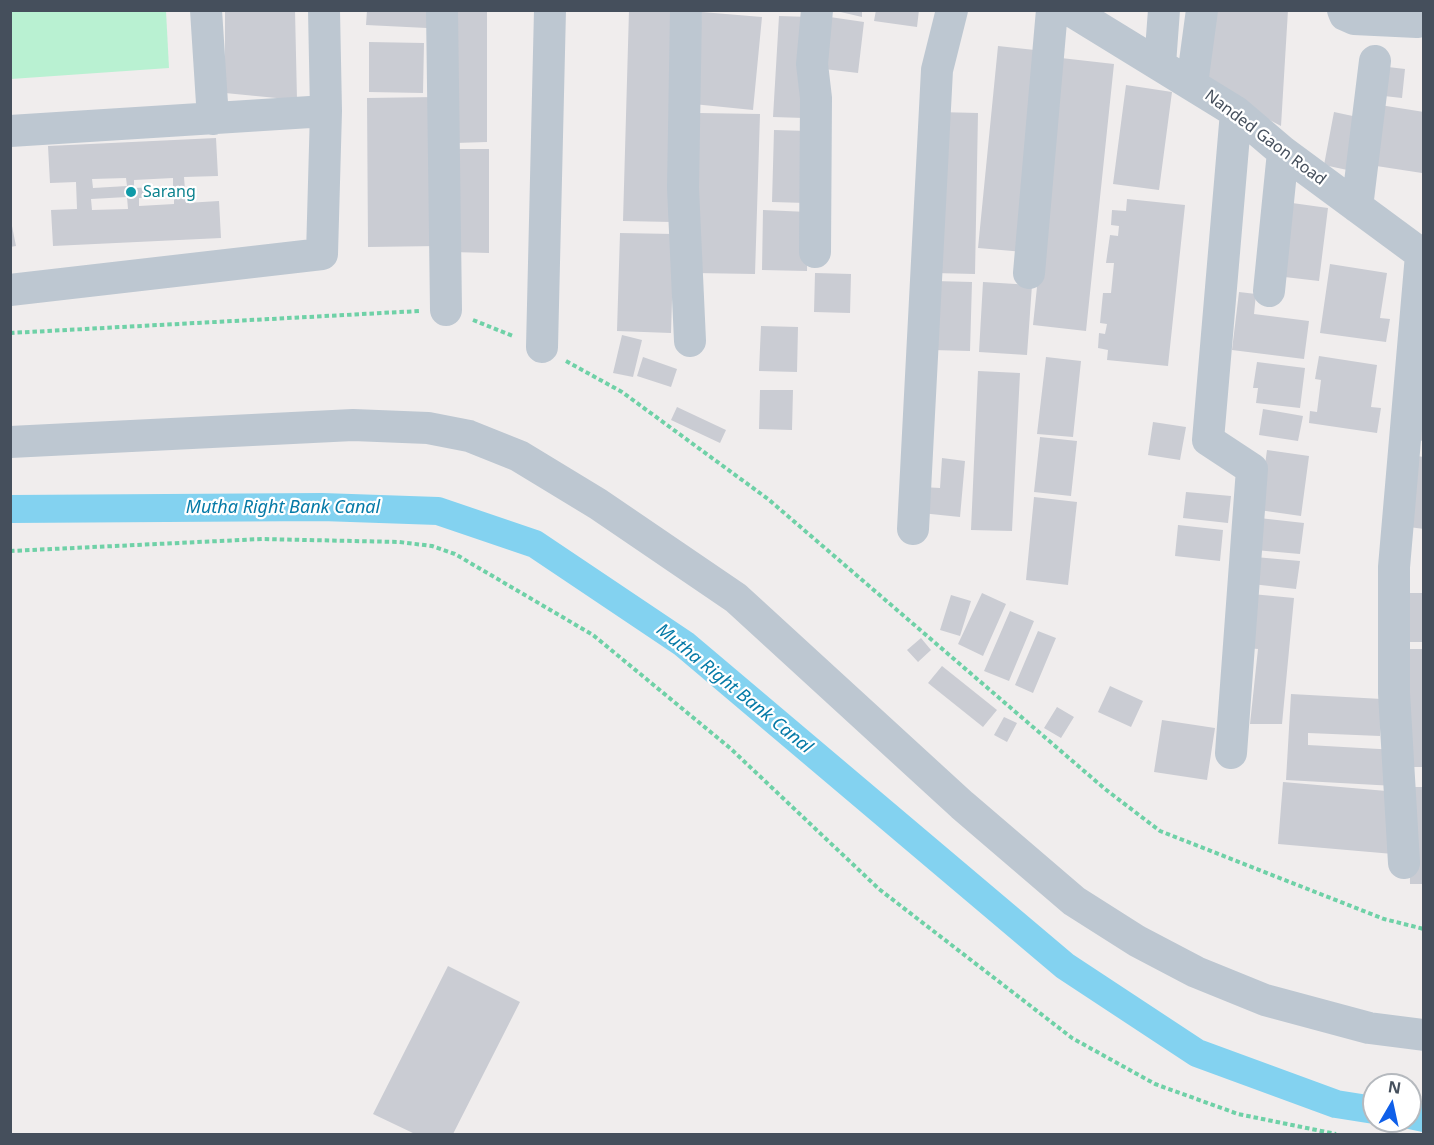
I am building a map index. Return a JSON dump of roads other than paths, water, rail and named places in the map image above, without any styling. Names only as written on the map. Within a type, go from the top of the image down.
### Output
[{"type":"street","points":[[206,10],[213,119]]},
{"type":"street","points":[[10,290],[322,254],[326,111],[324,10]]},
{"type":"street","points":[[442,10],[446,310]]},
{"type":"street","points":[[542,347],[550,10]]},
{"type":"street","points":[[686,10],[683,188],[690,341]]},
{"type":"street","points":[[815,252],[816,98],[812,64],[817,10]]},
{"type":"street","points":[[913,529],[937,70],[952,10]]},
{"type":"street","points":[[1029,273],[1052,10]]},
{"type":"street","name":"Nanded Gaon Road","points":[[1070,10],[1236,112],[1283,152],[1422,255]]},
{"type":"street","points":[[1160,64],[1164,10]]},
{"type":"street","points":[[1191,84],[1202,10]]},
{"type":"street","points":[[1343,10],[1345,15],[1353,19],[1417,22],[1424,18]]},
{"type":"street","points":[[1357,207],[1375,62]]},
{"type":"street","points":[[10,131],[326,111]]},
{"type":"street","points":[[1231,753],[1252,470],[1208,440],[1236,112]]},
{"type":"street","points":[[1269,291],[1283,152]]},
{"type":"street","points":[[1404,863],[1394,693],[1394,567],[1422,255]]},
{"type":"street","points":[[10,442],[364,425],[428,428],[469,436],[519,456],[598,504],[736,598],[962,805],[1074,901],[1137,941],[1196,972],[1265,1000],[1368,1028],[1424,1035]]},
{"type":"waterway","name":"Mutha Right Bank Canal","points":[[10,509],[322,507],[438,511],[535,544],[684,644],[1065,966],[1197,1053],[1336,1104],[1362,1108]]},
{"type":"place","name":"Sarang","points":[[131,192]]}]
